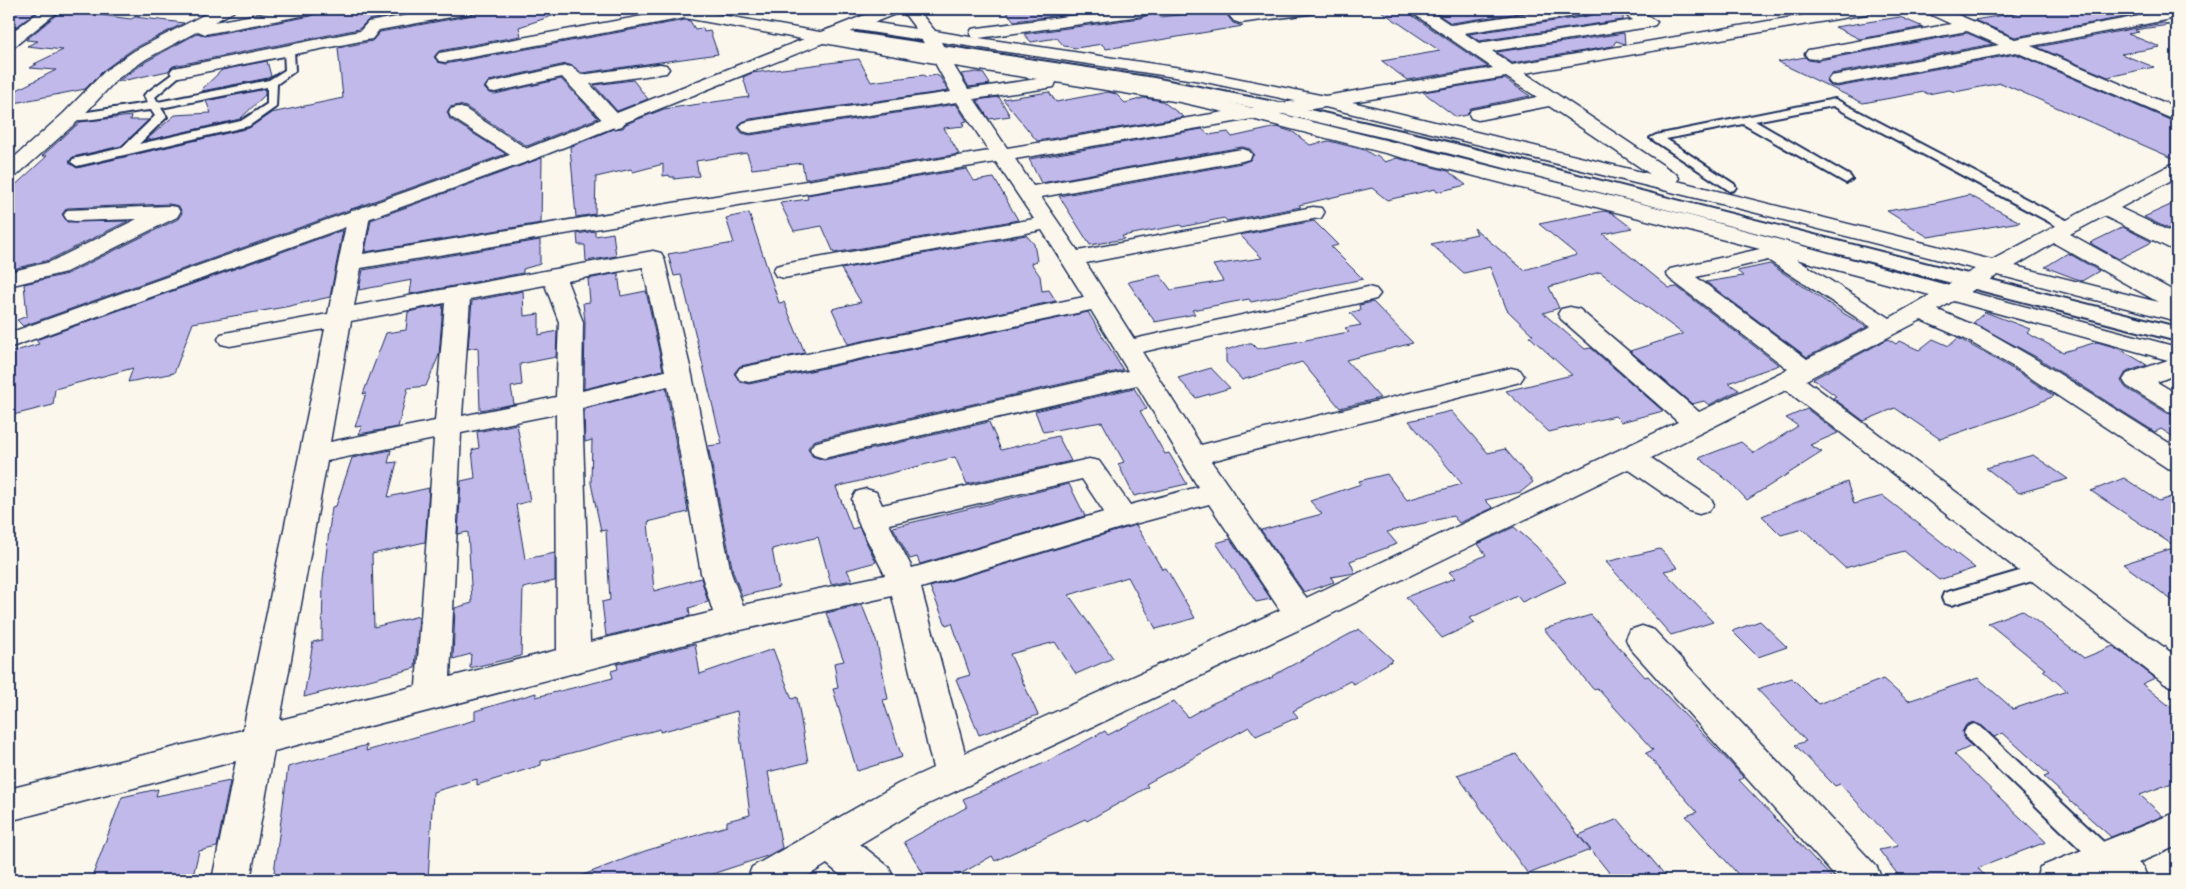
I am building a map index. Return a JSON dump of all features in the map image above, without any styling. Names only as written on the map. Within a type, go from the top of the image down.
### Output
[{"type":"street","points":[[9,42],[53,9]]},
{"type":"street","points":[[9,172],[71,117],[111,75],[140,55],[227,9]]},
{"type":"street","points":[[177,35],[274,12],[311,9]]},
{"type":"street","points":[[179,72],[366,35],[374,26],[468,9]]},
{"type":"street","points":[[661,9],[826,36],[932,42],[1201,76],[1324,101],[1686,189],[2177,314]]},
{"type":"street","points":[[9,341],[525,156],[615,122],[894,9]]},
{"type":"street","points":[[909,9],[932,42],[963,97],[1072,259],[1216,492],[1300,615]]},
{"type":"street","points":[[1236,14],[1240,18],[1310,9]]},
{"type":"street","points":[[1417,9],[1686,189],[1765,247],[1889,328]]},
{"type":"street","points":[[1448,30],[1588,9]]},
{"type":"street","points":[[1475,49],[1649,22],[1627,9]]},
{"type":"street","points":[[350,263],[1002,156],[1866,9]]},
{"type":"street","points":[[1931,9],[2177,115]]},
{"type":"street","points":[[932,42],[982,33],[1140,11]]},
{"type":"street","points":[[445,57],[687,13]]},
{"type":"street","points":[[1837,80],[2177,13]]},
{"type":"street","points":[[856,25],[932,42],[1279,108],[1418,140],[1727,219],[1962,287],[2016,312],[2177,354]]},
{"type":"street","points":[[1814,54],[1970,25]]},
{"type":"street","points":[[932,42],[1072,79],[1180,96],[1360,139],[1765,247],[1962,287],[2177,334]]},
{"type":"street","points":[[577,81],[660,69]]},
{"type":"street","points":[[495,87],[566,72],[577,81],[615,122]]},
{"type":"street","points":[[750,127],[963,97],[1072,79]]},
{"type":"street","points":[[1478,114],[1552,100]]},
{"type":"street","points":[[458,113],[525,156]]},
{"type":"street","points":[[1027,193],[1242,155]]},
{"type":"street","points":[[766,880],[911,795],[1300,615],[1630,457],[1889,328],[2062,230],[2177,169]]},
{"type":"street","points":[[2104,208],[2177,243]]},
{"type":"street","points":[[9,279],[58,267],[169,212],[74,215]]},
{"type":"street","points":[[1072,259],[1313,213]]},
{"type":"street","points":[[231,880],[359,214]]},
{"type":"street","points":[[784,271],[1047,223]]},
{"type":"street","points":[[2062,230],[2177,303]]},
{"type":"street","points":[[1765,247],[1678,274],[1797,374],[2040,572],[2177,674]]},
{"type":"street","points":[[230,339],[652,258],[678,375],[716,573],[732,620]]},
{"type":"street","points":[[554,278],[570,322],[569,403],[574,659]]},
{"type":"street","points":[[1128,348],[1368,294]]},
{"type":"street","points":[[432,696],[458,295]]},
{"type":"street","points":[[749,374],[1098,301]]},
{"type":"street","points":[[1918,310],[1974,334],[2028,365],[2177,461]]},
{"type":"street","points":[[1570,314],[1696,424]]},
{"type":"street","points":[[2177,366],[2136,380],[2177,405]]},
{"type":"street","points":[[314,454],[569,403],[678,375]]},
{"type":"street","points":[[824,449],[1144,375]]},
{"type":"street","points":[[1194,456],[1511,376]]},
{"type":"street","points":[[1630,457],[1699,504]]},
{"type":"street","points":[[953,776],[904,582],[868,509],[1089,468],[1123,517]]},
{"type":"street","points":[[9,805],[574,659],[732,620],[904,582],[1123,517],[1216,492]]},
{"type":"street","points":[[1642,639],[1863,880]]},
{"type":"street","points":[[2054,880],[2117,870],[2177,828]]},
{"type":"street","points":[[830,843],[875,880]]},
{"type":"lane","points":[[71,117],[154,106],[272,83],[290,72],[289,50]]},
{"type":"lane","points":[[127,150],[161,117],[149,96],[179,72]]},
{"type":"lane","points":[[77,162],[245,124],[272,105],[272,83]]},
{"type":"lane","points":[[1730,187],[1656,138],[1836,102],[2062,230]]},
{"type":"lane","points":[[1745,120],[1846,179]]},
{"type":"lane","points":[[1950,598],[2040,572]]},
{"type":"lane","points":[[1974,733],[2117,870]]},
{"type":"building","points":[[334,9],[434,9],[368,20],[359,29],[173,66],[168,71],[117,82],[147,61],[198,33],[205,36],[311,16],[320,11]]},
{"type":"building","points":[[478,9],[560,9],[561,13],[519,27],[521,36],[439,51],[434,57],[438,62],[445,64],[685,20],[690,21],[695,29],[703,28],[704,32],[710,31],[718,54],[582,73],[573,66],[566,64],[489,81],[484,88],[489,93],[495,94],[561,79],[598,118],[527,146],[466,107],[459,105],[450,107],[447,112],[450,119],[506,154],[23,326],[17,320],[27,316],[24,284],[67,274],[178,219],[182,213],[179,206],[169,204],[67,208],[62,214],[67,222],[128,221],[49,260],[9,270],[9,191],[47,156],[42,156],[80,122],[131,116],[130,120],[149,120],[121,146],[73,157],[69,162],[77,168],[249,128],[271,113],[343,98],[338,48],[372,41],[380,32],[468,16],[475,14]]},
{"type":"building","points":[[1004,9],[1109,9],[1014,21]]},
{"type":"building","points":[[1149,9],[1159,9],[1160,17],[1231,9],[1227,15],[1233,23],[1243,26],[1106,49],[1102,44],[1076,48],[1064,46],[1057,38],[1031,42],[1024,34],[1140,18],[1148,15]]},
{"type":"building","points":[[1378,9],[1407,9],[1410,14],[1488,67],[1407,80],[1382,61],[1440,51]]},
{"type":"building","points":[[1430,9],[1546,9],[1451,23]]},
{"type":"building","points":[[1598,9],[1617,9],[1623,15],[1623,20],[1479,41],[1469,34],[1588,16],[1595,14]]},
{"type":"building","points":[[2040,9],[2127,9],[2141,14],[2015,37],[1974,20]]},
{"type":"building","points":[[62,10],[131,19],[135,17],[184,23],[133,49],[104,70],[85,89],[9,104],[9,94],[56,70],[30,68],[37,64],[34,64],[63,50],[27,46],[38,41],[26,40]]},
{"type":"building","points":[[9,11],[38,11],[9,32]]},
{"type":"building","points":[[1900,17],[1923,27],[1860,39],[1835,27]]},
{"type":"building","points":[[2163,23],[2169,25],[2134,30],[2139,32],[2128,34],[2160,47],[2121,54],[2154,67],[2108,77],[2037,47]]},
{"type":"building","points":[[1624,33],[1625,44],[1616,41],[1613,46],[1512,63],[1497,52]]},
{"type":"building","points":[[1967,33],[1993,44],[1831,74],[1826,81],[1831,86],[1837,87],[2016,54],[2177,123],[2177,160],[2001,83],[1955,92],[1949,90],[1928,94],[1924,92],[1863,103],[1778,62],[1805,57],[1808,60],[1814,61]]},
{"type":"building","points":[[859,59],[871,82],[936,75],[940,77],[948,91],[750,119],[742,122],[738,128],[742,133],[750,135],[956,104],[967,121],[963,122],[964,126],[944,128],[959,154],[805,179],[802,163],[752,169],[747,153],[696,161],[699,176],[674,179],[674,177],[669,175],[663,176],[663,164],[633,172],[631,169],[596,177],[595,214],[576,217],[570,147],[613,129],[623,128],[626,124],[664,109],[749,97],[743,77],[752,73]]},
{"type":"building","points":[[267,61],[271,76],[268,78],[201,90],[222,70]]},
{"type":"building","points":[[983,73],[990,84],[969,87],[961,74]]},
{"type":"building","points":[[1505,79],[1530,96],[1471,108],[1467,115],[1456,117],[1423,92]]},
{"type":"building","points":[[633,80],[648,99],[617,111],[594,85]]},
{"type":"building","points":[[265,89],[265,95],[240,119],[145,141],[175,115],[211,113],[206,101]]},
{"type":"building","points":[[1049,92],[1056,102],[1108,92],[1116,94],[1125,103],[1144,98],[1162,101],[1184,117],[1037,141],[1003,99]]},
{"type":"building","points":[[999,97],[1010,116],[989,119],[977,100]]},
{"type":"building","points":[[1277,127],[1293,132],[1310,145],[1329,141],[1365,150],[1374,156],[1377,155],[1385,162],[1397,158],[1448,171],[1466,185],[1437,192],[1435,189],[1387,200],[1372,188],[1299,205],[1301,207],[1227,221],[1224,218],[1182,227],[1181,225],[1122,236],[1124,239],[1090,245],[1059,196],[1242,163],[1250,160],[1254,154],[1250,149],[1242,147],[1041,183],[1029,159],[1202,129],[1209,135],[1228,132],[1232,137]]},
{"type":"building","points":[[542,158],[541,223],[365,252],[371,220]]},
{"type":"building","points":[[967,169],[974,181],[994,178],[1018,220],[834,253],[822,226],[794,231],[780,203],[808,199],[807,195]]},
{"type":"building","points":[[1969,195],[2020,222],[1928,237],[1887,211],[1935,203]]},
{"type":"building","points":[[2177,202],[2177,229],[2173,231],[2144,217]]},
{"type":"building","points":[[1604,211],[1612,213],[1632,228],[1603,234],[1669,288],[1677,287],[1779,365],[1728,383],[1739,390],[1709,405],[1704,401],[1692,404],[1630,351],[1683,334],[1600,272],[1549,287],[1559,308],[1543,313],[1585,349],[1591,348],[1663,411],[1621,422],[1615,416],[1549,432],[1506,391],[1572,375],[1529,336],[1533,335],[1507,310],[1490,267],[1464,273],[1431,244],[1477,234],[1474,228],[1524,270],[1577,255],[1539,224]]},
{"type":"building","points":[[749,213],[779,303],[784,302],[805,353],[740,366],[734,373],[740,382],[749,384],[1088,312],[1123,370],[823,438],[813,441],[808,448],[812,456],[824,460],[989,422],[1001,450],[1058,436],[1071,461],[967,484],[955,457],[836,487],[852,529],[859,527],[876,562],[847,570],[852,580],[831,584],[818,537],[772,549],[779,587],[742,596],[733,572],[708,446],[722,444],[681,275],[674,276],[668,254],[734,243],[726,218]]},
{"type":"building","points":[[1314,221],[1338,245],[1331,247],[1363,279],[1251,302],[1249,299],[1192,310],[1195,314],[1155,322],[1128,282],[1160,275],[1171,290],[1223,281],[1213,265],[1262,258],[1240,235]]},
{"type":"building","points":[[2123,227],[2152,242],[2119,259],[2090,243]]},
{"type":"building","points":[[343,230],[330,297],[193,323],[174,373],[128,382],[133,368],[55,389],[53,405],[9,416],[9,353],[39,344],[36,340]]},
{"type":"building","points":[[595,231],[595,236],[613,233],[616,256],[586,261],[585,245],[578,245],[577,234]]},
{"type":"building","points":[[1026,235],[1034,244],[1037,261],[1031,263],[1040,276],[1042,291],[1049,290],[1056,301],[848,344],[832,309],[861,302],[841,269]]},
{"type":"building","points":[[540,240],[540,264],[523,269],[523,273],[410,294],[412,280],[359,290],[363,270]]},
{"type":"building","points":[[2068,253],[2099,271],[2082,281],[2045,267]]},
{"type":"building","points":[[1770,264],[1867,327],[1807,357],[1706,282],[1743,276],[1737,271]]},
{"type":"building","points":[[618,273],[621,296],[646,291],[663,370],[584,389],[585,322],[583,303],[590,302],[588,279]]},
{"type":"building","points":[[523,291],[524,316],[539,314],[539,335],[557,331],[556,357],[520,364],[522,385],[511,387],[514,404],[480,410],[478,347],[468,349],[472,301]]},
{"type":"building","points":[[1373,302],[1413,343],[1346,360],[1380,398],[1340,408],[1302,362],[1242,380],[1226,362],[1226,350],[1246,344],[1252,344],[1257,349],[1349,332],[1345,328],[1361,325],[1350,313],[1360,310],[1359,305]]},
{"type":"building","points":[[443,305],[439,355],[426,386],[408,388],[398,427],[359,434],[362,426],[355,427],[366,393],[363,394],[386,333],[406,330],[408,312]]},
{"type":"building","points":[[1985,312],[2030,329],[2027,333],[2063,352],[2097,342],[2118,348],[2147,365],[2126,372],[2121,381],[2126,388],[2167,413],[2177,415],[2177,439],[2161,429],[2155,432],[2038,358],[1973,323]]},
{"type":"building","points":[[1958,338],[2018,372],[2054,396],[2016,413],[1940,439],[1895,408],[1864,421],[1833,398],[1836,396],[1813,379],[1888,339],[1896,344],[1899,341],[1919,350],[1933,339],[1949,346]]},
{"type":"building","points":[[1211,368],[1230,388],[1196,398],[1178,378]]},
{"type":"building","points":[[666,388],[688,512],[648,522],[654,591],[701,578],[708,602],[689,608],[690,616],[606,636],[602,602],[610,600],[606,530],[601,531],[591,483],[592,440],[585,442],[584,409]]},
{"type":"building","points":[[1134,388],[1147,409],[1140,411],[1165,454],[1169,453],[1187,484],[1134,496],[1118,464],[1124,462],[1102,422],[1043,432],[1035,411]]},
{"type":"building","points":[[1807,409],[1838,433],[1810,445],[1822,452],[1747,500],[1732,484],[1699,458],[1741,442],[1754,453],[1798,426],[1786,418]]},
{"type":"building","points":[[1451,411],[1488,453],[1505,449],[1533,482],[1521,492],[1485,500],[1493,508],[1459,523],[1453,516],[1387,532],[1397,544],[1350,561],[1355,573],[1331,577],[1334,582],[1304,592],[1261,530],[1322,514],[1310,501],[1361,484],[1359,481],[1387,474],[1407,500],[1462,484],[1409,421]]},
{"type":"building","points":[[517,424],[530,501],[516,505],[525,559],[555,553],[555,581],[523,588],[521,656],[470,668],[471,654],[453,659],[455,608],[472,603],[468,532],[458,534],[461,481],[475,478],[472,450],[479,448],[477,432]]},
{"type":"building","points":[[391,450],[388,463],[397,462],[388,497],[429,488],[425,542],[372,554],[374,627],[419,616],[415,668],[304,697],[313,642],[322,640],[323,580],[332,507],[336,506],[352,458]]},
{"type":"building","points":[[2033,455],[2068,479],[2019,493],[1986,468]]},
{"type":"building","points":[[2124,478],[2159,501],[2177,495],[2177,604],[2123,564],[2176,547],[2091,491]]},
{"type":"building","points":[[1847,482],[1854,504],[1883,496],[1975,568],[1939,580],[1904,551],[1845,568],[1803,529],[1781,535],[1762,516]]},
{"type":"building","points":[[1069,484],[1085,516],[920,564],[917,557],[910,559],[893,527]]},
{"type":"building","points":[[1136,525],[1162,569],[1166,568],[1195,618],[1156,629],[1128,577],[1069,595],[1113,658],[1076,674],[1055,642],[1010,654],[1038,715],[979,735],[956,679],[970,675],[952,623],[946,625],[930,587]]},
{"type":"building","points":[[1514,527],[1536,546],[1566,582],[1522,602],[1517,596],[1470,618],[1475,623],[1442,638],[1406,597],[1455,578],[1449,572],[1486,555],[1478,544]]},
{"type":"building","points":[[1230,539],[1271,599],[1256,602],[1216,543]]},
{"type":"building","points":[[1660,549],[1678,568],[1664,571],[1713,622],[1671,635],[1606,562]]},
{"type":"building","points":[[862,605],[877,643],[888,699],[883,700],[902,757],[857,771],[833,689],[838,688],[834,663],[844,661],[826,613]]},
{"type":"building","points":[[2022,610],[2084,658],[2113,646],[2155,678],[2142,684],[2177,712],[2177,781],[2140,795],[2163,816],[2111,837],[2044,777],[2049,775],[2003,733],[1994,737],[1982,726],[1973,722],[1966,725],[1962,732],[1965,740],[1972,746],[1954,754],[2046,842],[1978,868],[1988,880],[1902,880],[1879,850],[1898,846],[1840,784],[1835,786],[1795,745],[1806,741],[1757,689],[1792,678],[1818,704],[1883,679],[1908,701],[1978,678],[2013,709],[2067,691],[2043,670],[2045,669],[1988,623]]},
{"type":"building","points":[[1591,615],[1645,677],[1648,676],[1734,767],[1744,778],[1739,780],[1834,880],[1743,880],[1686,816],[1697,812],[1646,753],[1653,750],[1597,688],[1593,689],[1544,629]]},
{"type":"building","points":[[1760,621],[1787,647],[1758,657],[1732,631]]},
{"type":"building","points":[[1359,629],[1393,660],[1354,684],[1350,681],[1293,711],[1298,717],[1256,736],[1249,727],[1146,784],[1148,787],[1087,821],[1085,819],[995,861],[992,856],[950,880],[927,880],[904,842],[967,807],[963,799],[1042,764],[1105,731],[1108,735],[1174,701],[1188,717],[1213,703],[1273,677]]},
{"type":"building","points":[[695,644],[700,674],[773,649],[792,699],[797,697],[808,762],[768,772],[782,848],[767,856],[694,880],[573,879],[645,851],[727,826],[727,821],[750,815],[737,711],[660,732],[660,729],[541,761],[541,765],[477,785],[477,779],[433,792],[428,880],[273,880],[288,767],[367,745],[366,751],[475,720],[475,711],[536,693],[536,697],[613,678],[611,671],[618,669],[617,664]]},
{"type":"building","points":[[1516,754],[1590,850],[1528,874],[1457,775]]},
{"type":"building","points":[[230,781],[217,847],[199,851],[192,880],[91,880],[122,797],[158,789],[156,796]]},
{"type":"building","points":[[1618,819],[1669,880],[1615,880],[1579,835]]}]
